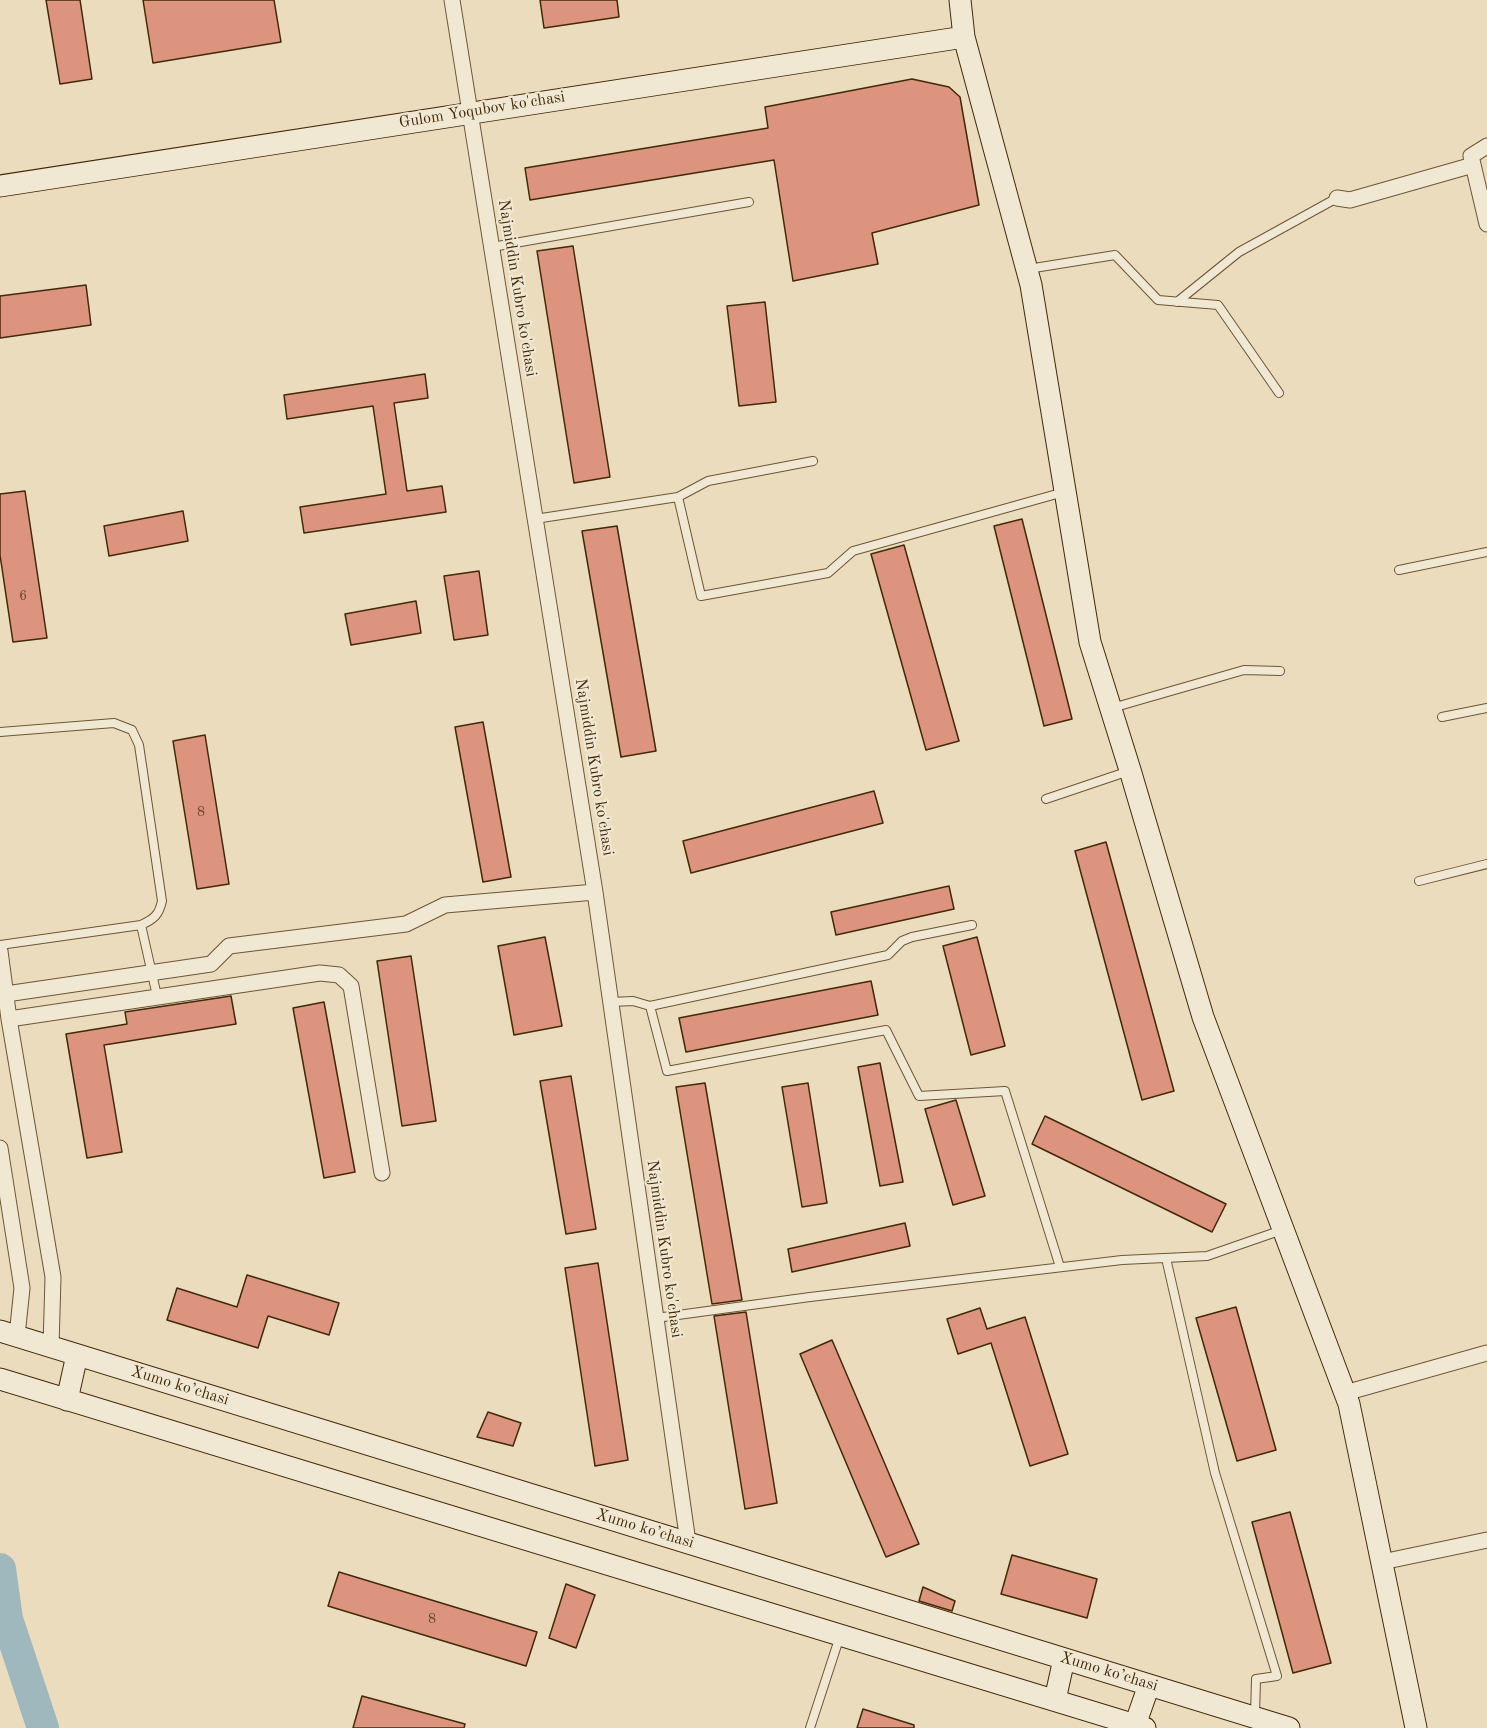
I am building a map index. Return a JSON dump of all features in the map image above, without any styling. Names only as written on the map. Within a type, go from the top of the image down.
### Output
[{"type":"street","name":"Najmiddin Kubro ko'chasi","points":[[452,0],[595,892],[688,1542]]},
{"type":"street","points":[[960,0],[964,37],[1026,269],[1090,642],[1203,1017],[1349,1404],[1416,1728]]},
{"type":"street","name":"Gulom Yoqubov ko'chasi","points":[[0,186],[964,37]]},
{"type":"street","points":[[1487,146],[1470,156],[1487,224]]},
{"type":"street","points":[[1337,198],[1350,200],[1473,165]]},
{"type":"street","points":[[6,994],[211,964],[229,946],[406,924],[445,905],[595,892]]},
{"type":"street","points":[[0,951],[9,1019],[53,1277],[51,1347]]},
{"type":"street","points":[[9,1019],[320,973],[339,975],[351,986],[382,1173]]},
{"type":"street","points":[[0,1148],[22,1288],[9,1334]]},
{"type":"street","name":"Xumo ko’chasi","points":[[9,1334],[1289,1728]]},
{"type":"street","points":[[1345,1393],[1487,1353]]},
{"type":"street","points":[[68,1400],[77,1355]]},
{"type":"street","points":[[0,1379],[1140,1726],[1149,1684]]},
{"type":"street","points":[[1382,1562],[1487,1540]]},
{"type":"street","points":[[1055,1700],[1064,1659]]},
{"type":"lane","points":[[1177,302],[1239,252],[1337,198]]},
{"type":"lane","points":[[492,247],[749,202]]},
{"type":"lane","points":[[1026,269],[1115,255],[1158,300],[1218,305],[1279,393]]},
{"type":"lane","points":[[535,519],[678,497],[708,481],[813,461]]},
{"type":"lane","points":[[678,497],[701,596],[828,573],[853,551],[1065,492]]},
{"type":"lane","points":[[1400,570],[1487,552]]},
{"type":"lane","points":[[1111,709],[1244,670],[1280,671]]},
{"type":"lane","points":[[1442,717],[1487,708]]},
{"type":"lane","points":[[0,732],[114,723],[132,730],[139,745],[162,901],[160,911],[153,919],[141,925],[0,945]]},
{"type":"lane","points":[[1046,799],[1130,770]]},
{"type":"lane","points":[[1419,881],[1487,864]]},
{"type":"lane","points":[[141,925],[157,996]]},
{"type":"lane","points":[[611,1002],[633,1001],[650,1006],[888,956],[902,941],[972,925]]},
{"type":"lane","points":[[650,1006],[667,1071],[886,1030],[919,1096],[1005,1091],[1060,1267]]},
{"type":"lane","points":[[656,1318],[810,1297],[1122,1260],[1208,1256],[1284,1230]]},
{"type":"lane","points":[[1166,1258],[1215,1473],[1277,1676],[1256,1679],[1255,1718]]},
{"type":"lane","points":[[810,1728],[840,1635]]},
{"type":"building","points":[[46,0],[80,0],[92,79],[60,84]]},
{"type":"building","points":[[143,0],[274,0],[281,42],[153,63]]},
{"type":"building","points":[[540,0],[617,0],[619,17],[544,28]]},
{"type":"building","points":[[912,79],[949,87],[960,97],[979,205],[872,233],[878,264],[793,281],[774,160],[530,200],[525,168],[768,128],[765,107]]},
{"type":"building","points":[[573,246],[610,477],[574,483],[537,251]]},
{"type":"building","points":[[86,285],[91,325],[0,338],[0,296]]},
{"type":"building","points":[[765,302],[776,402],[739,406],[727,306]]},
{"type":"building","points":[[425,374],[428,398],[394,403],[407,491],[442,486],[446,512],[304,533],[300,507],[386,494],[373,406],[287,419],[284,395]]},
{"type":"building","points":[[25,491],[47,638],[13,642],[0,555],[0,494]]},
{"type":"building","points":[[183,511],[188,541],[109,556],[104,526]]},
{"type":"building","points":[[1022,519],[1072,719],[1044,726],[994,526]]},
{"type":"building","points":[[617,526],[656,751],[621,757],[582,531]]},
{"type":"building","points":[[904,545],[959,741],[926,750],[871,554]]},
{"type":"building","points":[[479,571],[488,635],[454,640],[444,576]]},
{"type":"building","points":[[416,601],[421,633],[351,645],[345,614]]},
{"type":"building","points":[[483,722],[511,877],[483,882],[455,727]]},
{"type":"building","points":[[205,735],[229,884],[197,889],[173,741]]},
{"type":"building","points":[[874,791],[883,823],[691,873],[683,841]]},
{"type":"building","points":[[1106,842],[1174,1091],[1142,1100],[1075,851]]},
{"type":"building","points":[[949,886],[954,909],[836,935],[831,912]]},
{"type":"building","points":[[545,937],[562,1026],[514,1035],[498,946]]},
{"type":"building","points":[[977,937],[1005,1046],[971,1055],[943,946]]},
{"type":"building","points":[[411,956],[436,1121],[402,1126],[377,961]]},
{"type":"building","points":[[871,981],[878,1015],[686,1052],[679,1018]]},
{"type":"building","points":[[231,996],[236,1024],[104,1045],[122,1152],[87,1158],[66,1034],[127,1024],[125,1012]]},
{"type":"building","points":[[324,1002],[355,1172],[324,1178],[293,1008]]},
{"type":"building","points":[[880,1063],[903,1182],[880,1186],[858,1067]]},
{"type":"building","points":[[571,1076],[596,1229],[566,1234],[540,1081]]},
{"type":"building","points":[[705,1083],[742,1300],[712,1304],[676,1087]]},
{"type":"building","points":[[808,1083],[827,1203],[802,1207],[782,1087]]},
{"type":"building","points":[[956,1100],[985,1196],[953,1205],[925,1109]]},
{"type":"building","points":[[1045,1116],[1226,1204],[1212,1232],[1032,1144]]},
{"type":"building","points":[[905,1223],[910,1246],[792,1272],[788,1249]]},
{"type":"building","points":[[598,1263],[628,1460],[595,1466],[565,1268]]},
{"type":"building","points":[[247,1275],[339,1303],[329,1335],[268,1316],[258,1348],[167,1320],[177,1288],[237,1307]]},
{"type":"building","points":[[1236,1307],[1276,1450],[1237,1461],[1196,1318]]},
{"type":"building","points":[[980,1308],[987,1329],[1025,1317],[1068,1454],[1030,1466],[991,1343],[958,1354],[947,1319]]},
{"type":"building","points":[[746,1312],[777,1503],[745,1509],[714,1316]]},
{"type":"building","points":[[832,1340],[919,1544],[886,1557],[800,1354]]},
{"type":"building","points":[[488,1412],[521,1423],[513,1446],[477,1437]]},
{"type":"building","points":[[1290,1512],[1331,1663],[1293,1673],[1252,1522]]},
{"type":"building","points":[[1012,1555],[1097,1579],[1087,1618],[1001,1594]]},
{"type":"building","points":[[339,1572],[537,1632],[526,1666],[328,1606]]},
{"type":"building","points":[[566,1584],[595,1595],[576,1648],[549,1638]]},
{"type":"building","points":[[923,1587],[955,1601],[952,1611],[919,1601]]},
{"type":"building","points":[[362,1696],[465,1724],[464,1728],[353,1728]]},
{"type":"building","points":[[863,1709],[914,1725],[914,1728],[857,1728]]},
{"type":"waterway","points":[[0,1569],[7,1619],[43,1728]]}]
